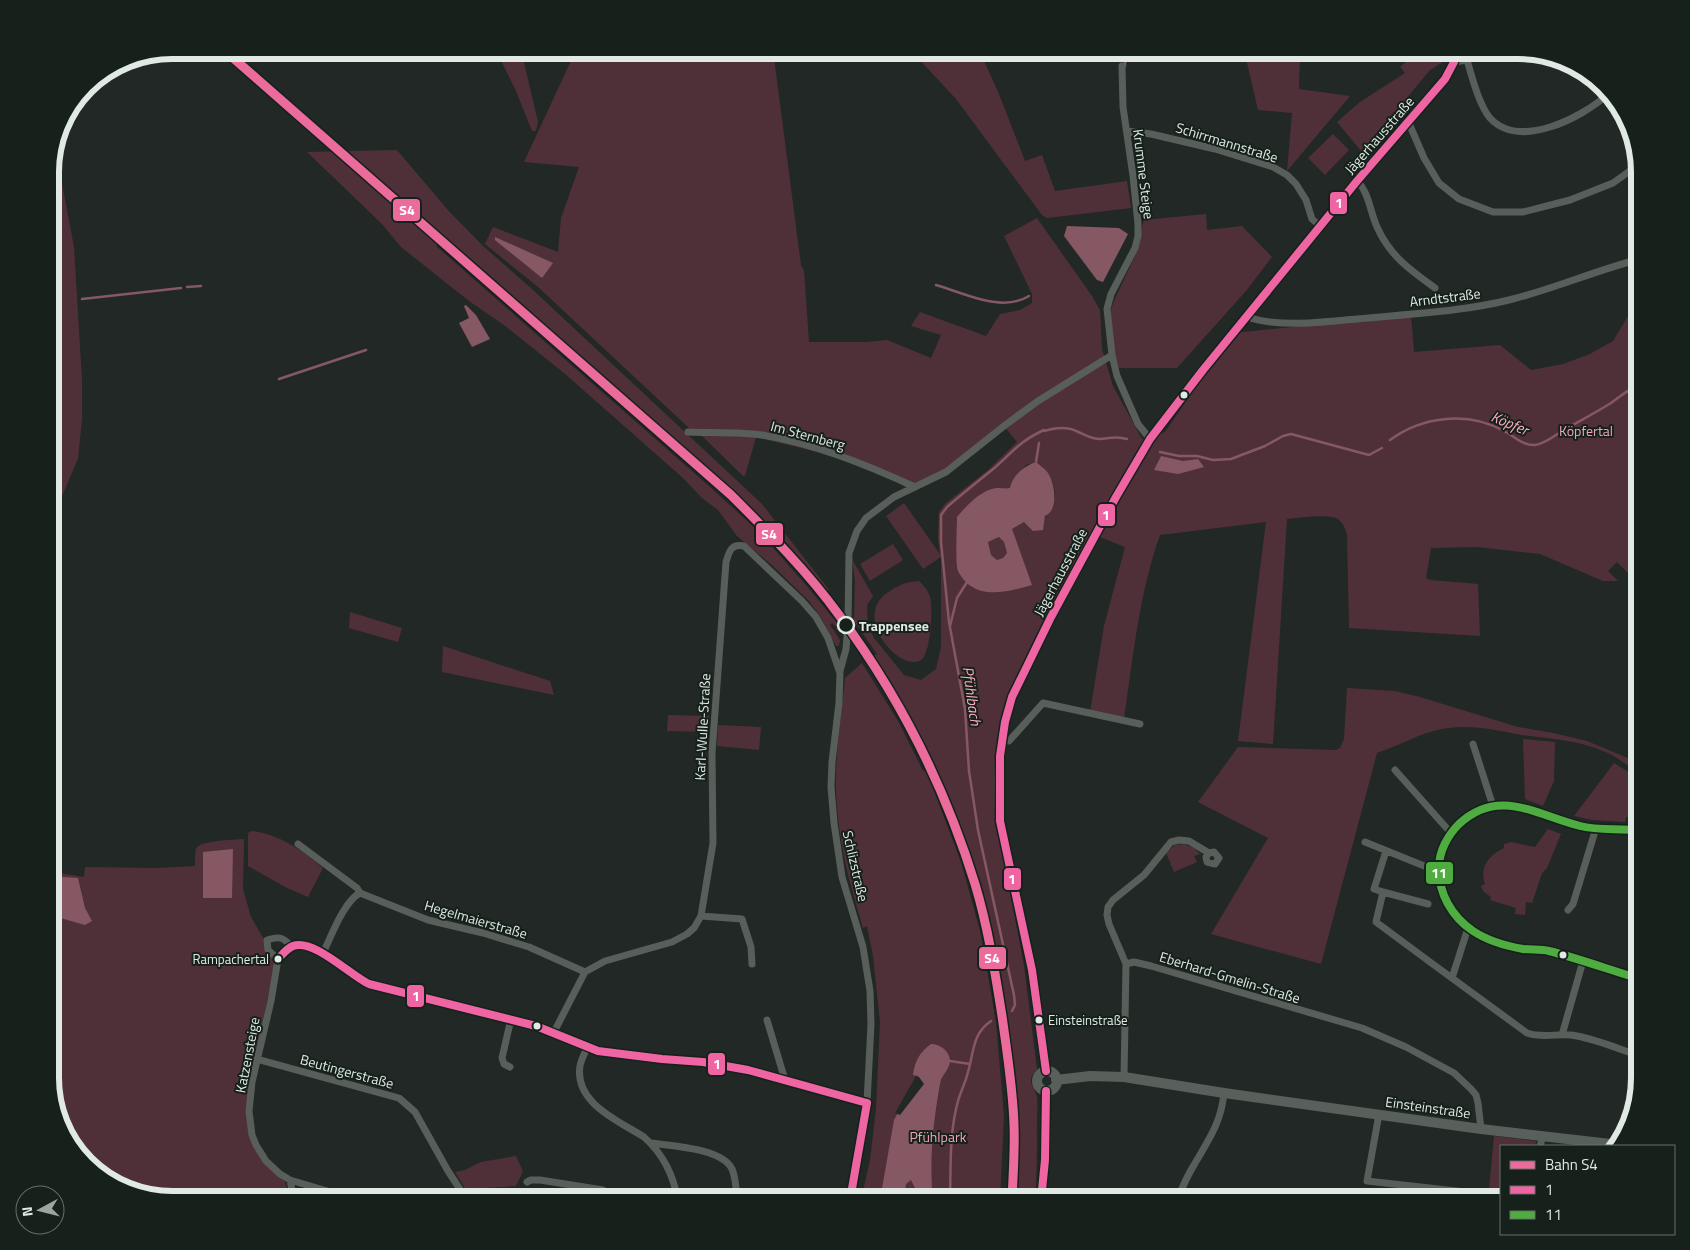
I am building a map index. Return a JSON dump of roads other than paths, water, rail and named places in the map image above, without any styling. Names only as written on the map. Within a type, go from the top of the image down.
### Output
[{"type":"street","points":[[1454,62],[1467,60],[1475,88],[1489,116],[1500,126],[1516,132],[1544,128],[1581,115],[1604,98]]},
{"type":"street","name":"Jägerhausstraße","points":[[1046,1071],[1032,970],[1000,821],[998,781],[1005,722],[1012,697],[1051,617],[1150,439],[1203,370],[1357,181],[1445,79],[1454,62]]},
{"type":"street","name":"Krumme Steige","points":[[1112,354],[1107,309],[1111,294],[1135,248],[1138,236],[1123,108],[1122,66]]},
{"type":"street","points":[[1408,121],[1424,158],[1439,183],[1460,199],[1493,212],[1523,212],[1570,200],[1612,183],[1631,170]]},
{"type":"street","name":"Schirrmannstraße","points":[[1127,132],[1151,134],[1216,149],[1273,167],[1287,175],[1296,184],[1306,200],[1312,219],[1321,227]]},
{"type":"street","points":[[1357,181],[1363,187],[1376,226],[1396,258],[1435,288]]},
{"type":"street","name":"Arndtstraße","points":[[1247,317],[1276,324],[1331,321],[1469,308],[1513,299],[1631,262]]},
{"type":"street","points":[[840,673],[847,640],[848,560],[852,541],[862,523],[875,510],[894,497],[953,467],[1038,401],[1112,354],[1121,388],[1138,424],[1150,439]]},
{"type":"street","name":"Im Sternberg","points":[[688,432],[761,435],[821,450],[868,466],[914,487]]},
{"type":"street","name":"Schlizstraße","points":[[738,544],[750,550],[816,617],[830,644],[840,673],[831,787],[842,877],[863,947],[870,991],[867,1102],[852,1191]]},
{"type":"street","name":"Karl-Wulle-Straße","points":[[701,916],[712,843],[712,753],[726,562],[730,550],[738,544]]},
{"type":"street","points":[[1002,740],[1009,740],[1043,703],[1140,724]]},
{"type":"street","points":[[1473,744],[1493,806]]},
{"type":"street","points":[[1395,770],[1452,833]]},
{"type":"street","points":[[1631,829],[1579,826],[1518,806],[1493,806],[1471,814],[1452,833],[1442,852],[1439,872],[1446,901],[1455,916],[1476,933],[1502,943],[1524,949],[1550,951],[1631,976]]},
{"type":"street","points":[[1568,910],[1573,904],[1596,828]]},
{"type":"street","points":[[1124,1077],[1126,964],[1108,919],[1108,907],[1144,875],[1171,842],[1179,840],[1189,841],[1209,853]]},
{"type":"street","points":[[1365,842],[1439,872]]},
{"type":"street","name":"Hegelmaierstraße","points":[[298,844],[357,888],[360,893],[428,920],[516,943],[566,962],[585,972]]},
{"type":"street","points":[[1386,851],[1374,889],[1428,904]]},
{"type":"street","points":[[1383,892],[1376,922],[1527,1032],[1535,1036],[1576,1036],[1631,1053]]},
{"type":"street","points":[[323,953],[348,904],[354,896],[360,893]]},
{"type":"street","points":[[554,1032],[585,972],[605,961],[667,943],[687,934],[694,928],[701,916],[742,919],[751,947],[752,964]]},
{"type":"street","points":[[1452,978],[1468,928]]},
{"type":"street","points":[[292,947],[280,938],[275,937],[267,940],[268,950],[278,959],[281,954],[292,947],[304,945],[314,947],[369,984],[511,1019],[554,1032],[587,1047],[612,1054],[723,1065],[867,1102]]},
{"type":"street","name":"Katzensteige","points":[[278,959],[271,1002],[252,1082],[249,1111],[252,1135],[256,1145],[266,1161],[280,1174],[290,1180]]},
{"type":"street","points":[[1562,1035],[1582,961]]},
{"type":"street","name":"Eberhard-Gmelin-Straße","points":[[1126,964],[1134,962],[1151,966],[1376,1034],[1406,1047],[1461,1078],[1476,1095],[1480,1110],[1481,1129]]},
{"type":"street","points":[[510,1067],[504,1064],[502,1058],[511,1019]]},
{"type":"street","points":[[767,1020],[785,1080]]},
{"type":"street","points":[[587,1047],[580,1071],[582,1086],[586,1095],[598,1107],[651,1143],[668,1167],[675,1191]]},
{"type":"street","name":"Beutingerstraße","points":[[257,1059],[399,1098],[415,1112],[461,1191]]},
{"type":"street","points":[[1046,1071],[1054,1074],[1056,1080],[1055,1087],[1046,1091],[1040,1089],[1037,1083],[1038,1076],[1046,1071]]},
{"type":"street","name":"Einsteinstraße","points":[[1056,1080],[1090,1076],[1124,1077],[1481,1129],[1610,1144]]},
{"type":"street","points":[[1042,1191],[1046,1091]]},
{"type":"street","points":[[1181,1191],[1193,1166],[1212,1137],[1221,1113],[1224,1093]]},
{"type":"street","points":[[1379,1114],[1367,1181],[1456,1191]]},
{"type":"street","points":[[1540,1145],[1543,1136]]},
{"type":"street","points":[[651,1143],[687,1147],[725,1160],[734,1174],[736,1191]]},
{"type":"street","points":[[292,1191],[290,1180],[325,1191]]},
{"type":"street","points":[[527,1182],[540,1180],[604,1191]]},
{"type":"waterway","points":[[1125,59],[1125,66]]},
{"type":"waterway","points":[[936,285],[995,302],[1007,303],[1029,296]]},
{"type":"waterway","points":[[187,287],[201,286]]},
{"type":"waterway","points":[[82,299],[181,288]]},
{"type":"waterway","points":[[279,379],[366,350]]},
{"type":"waterway","name":"Köpfer","points":[[1390,440],[1403,432],[1431,421],[1461,419],[1490,425],[1526,444],[1535,445],[1549,440],[1631,390]]},
{"type":"waterway","name":"Köpfer","points":[[1044,431],[1064,428],[1072,429],[1096,439],[1115,437],[1127,439]]},
{"type":"waterway","name":"Pfühlbach","points":[[1012,1011],[1015,1005],[1014,995],[978,830],[969,771],[965,709],[949,622],[941,542],[941,515],[947,507],[1021,443],[1044,430]]},
{"type":"waterway","name":"Köpfer","points":[[1160,452],[1179,456],[1197,456],[1213,460],[1231,459],[1291,434],[1369,455],[1382,448]]},
{"type":"waterway","name":"Köpfer","points":[[1036,462],[1039,443]]},
{"type":"waterway","points":[[950,626],[957,598],[967,582]]},
{"type":"waterway","name":"Pfühlbach","points":[[950,1191],[951,1150],[955,1113],[977,1038],[991,1021]]},
{"type":"waterway","points":[[950,1061],[970,1064]]},
{"type":"rail line","name":"S4","points":[[234,59],[731,495],[801,568],[827,599],[861,646],[901,711],[935,778],[963,848],[980,900],[997,983],[1011,1084],[1014,1134],[1012,1191]]},
{"type":"place","name":"Trappensee","points":[[846,625]]},
{"type":"place","name":"Rampachertal","points":[[278,959]]},
{"type":"place","name":"Einsteinstraße","points":[[1039,1020]]},
{"type":"park label","name":"Köpfertal","points":[[1586,430]]},
{"type":"park label","name":"Pfühlpark","points":[[938,1136]]}]
